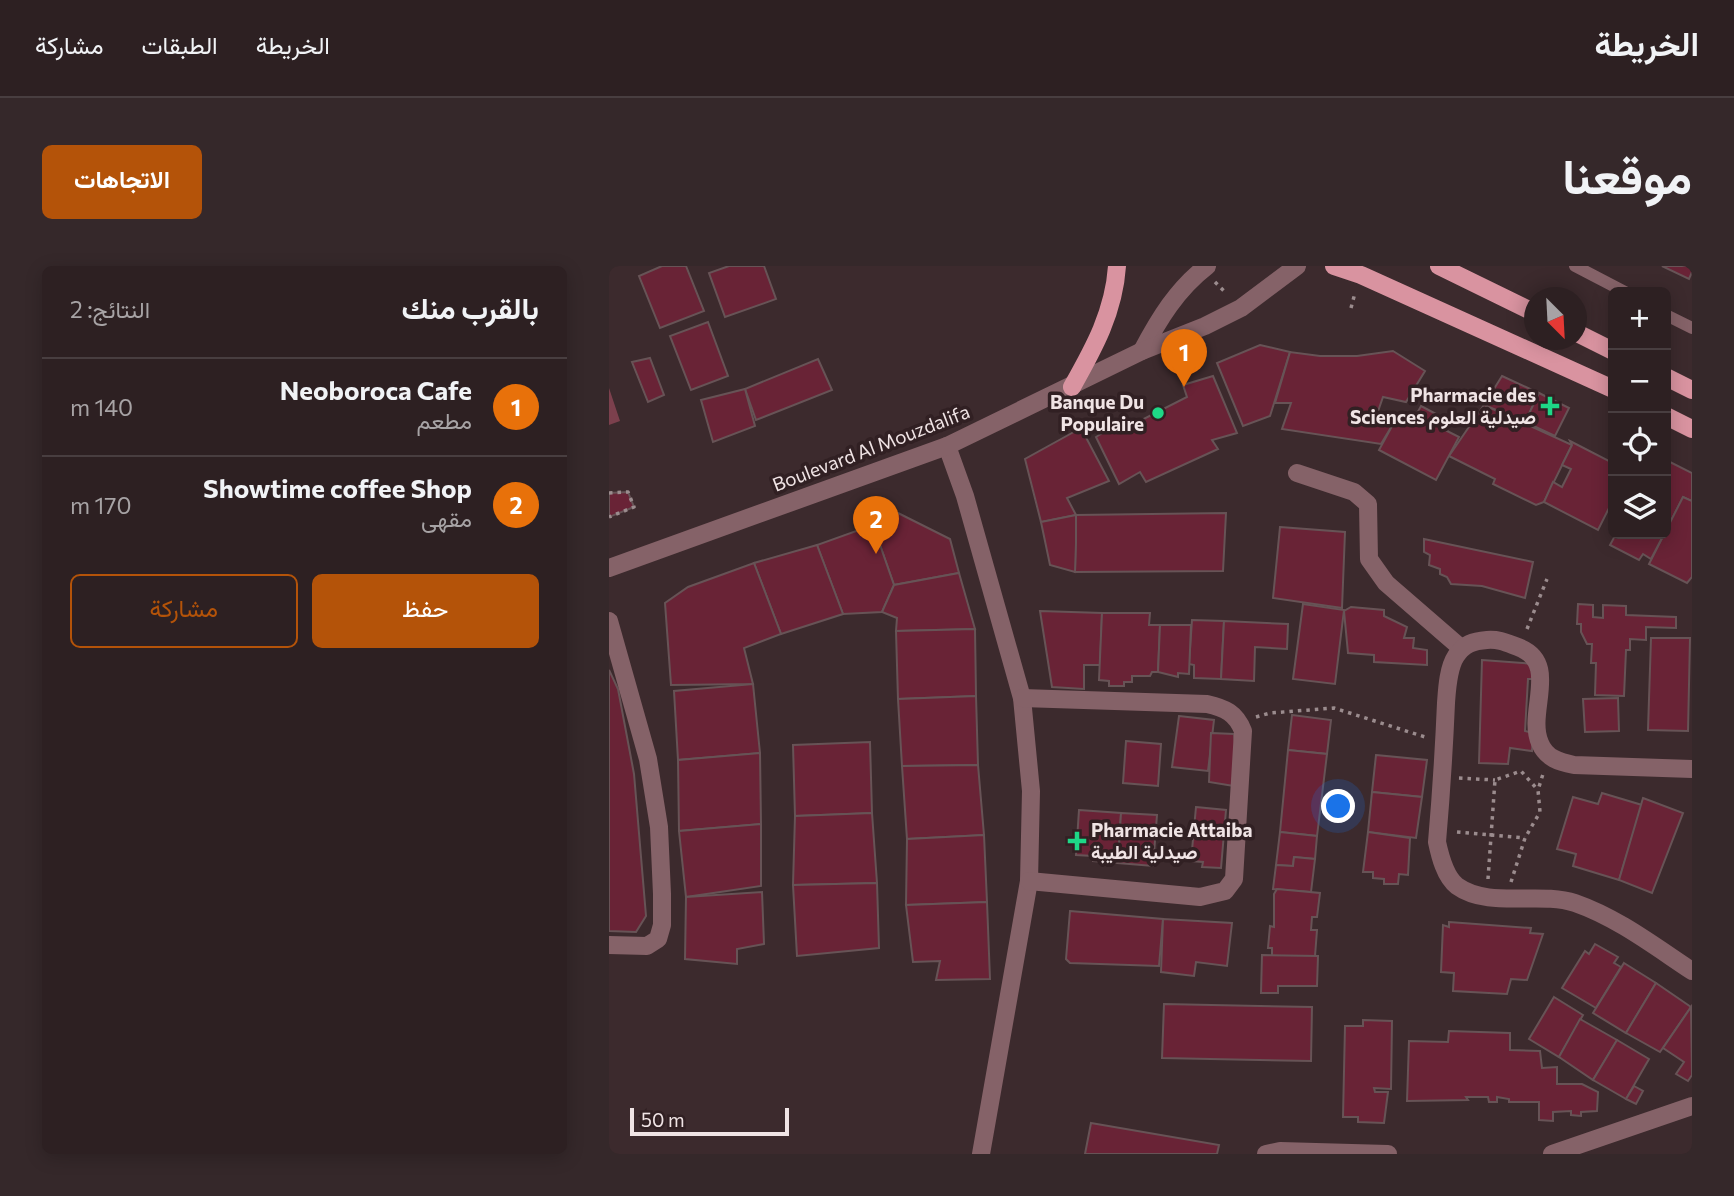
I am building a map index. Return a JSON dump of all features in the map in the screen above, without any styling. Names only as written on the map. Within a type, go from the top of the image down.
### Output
[{"type":"main road","points":[[1072,387],[1106,323],[1116,285],[1117,266]]},
{"type":"main road","points":[[1334,266],[1385,286],[1608,387]]},
{"type":"main road","points":[[1439,266],[1524,308]]},
{"type":"main road","points":[[1587,338],[1611,350]]},
{"type":"main road","points":[[1671,380],[1692,390]]},
{"type":"main road","points":[[1671,418],[1692,429]]},
{"type":"street","points":[[1142,351],[1162,313],[1206,266]]},
{"type":"street","name":"Boulevard Al Mouzdalifa","points":[[609,568],[947,446],[1142,351],[1205,326],[1241,308],[1297,266]]},
{"type":"street","points":[[947,446],[965,496],[1022,698],[1031,791],[1030,881],[981,1154]]},
{"type":"street","points":[[1297,473],[1354,492],[1368,504],[1369,559],[1386,583],[1461,648]]},
{"type":"street","points":[[609,621],[648,758],[659,827],[662,894],[658,939],[647,946],[609,945]]},
{"type":"street","points":[[1692,769],[1574,765],[1557,762],[1547,755],[1537,731],[1540,670],[1535,657],[1498,639],[1474,641],[1461,648],[1452,662],[1446,696],[1438,831],[1441,857],[1456,886],[1487,896],[1554,899],[1574,903],[1624,926],[1692,971]]},
{"type":"street","points":[[1022,698],[1207,704],[1223,707],[1240,722],[1243,743],[1234,879],[1224,891],[1200,897],[1030,881]]},
{"type":"street","points":[[1552,1154],[1692,1106]]},
{"type":"street","points":[[1266,1154],[1280,1151],[1388,1154]]},
{"type":"lane","points":[[1575,266],[1615,287]]},
{"type":"lane","points":[[1671,318],[1692,328]]},
{"type":"path","points":[[609,493],[628,492],[634,507],[609,517]]},
{"type":"path","points":[[1519,648],[1547,579]]},
{"type":"path","points":[[1240,722],[1270,713],[1334,708],[1444,743]]},
{"type":"path","points":[[1506,897],[1525,838],[1540,812],[1538,790],[1547,755]]},
{"type":"path","points":[[1442,776],[1496,780],[1521,771],[1538,790]]},
{"type":"path","points":[[1487,896],[1496,780]]},
{"type":"path","points":[[1438,831],[1525,838]]},
{"type":"shaded area","points":[[609,388],[620,421],[609,425]]},
{"type":"building","points":[[662,266],[686,266],[704,311],[660,328],[639,276]]},
{"type":"building","points":[[729,266],[764,266],[776,299],[725,317],[709,273]]},
{"type":"building","points":[[1662,266],[1692,266],[1692,272],[1689,279]]},
{"type":"building","points":[[708,322],[728,376],[691,390],[670,336]]},
{"type":"building","points":[[1260,345],[1290,352],[1270,416],[1243,426],[1217,363]]},
{"type":"building","points":[[1393,351],[1425,371],[1406,402],[1383,397],[1375,420],[1393,424],[1381,444],[1282,429],[1291,403],[1275,403],[1290,352],[1320,356],[1357,356]]},
{"type":"building","points":[[650,358],[664,395],[648,402],[632,362]]},
{"type":"building","points":[[818,359],[832,390],[756,420],[745,389]]},
{"type":"building","points":[[1213,376],[1237,433],[1212,440],[1218,449],[1146,482],[1140,472],[1119,484],[1096,437],[1120,422],[1126,428],[1187,397],[1183,385]]},
{"type":"building","points":[[1502,376],[1539,393],[1525,422],[1484,405]]},
{"type":"building","points":[[745,389],[755,426],[713,442],[701,400]]},
{"type":"building","points":[[1539,393],[1569,408],[1555,436],[1525,422]]},
{"type":"building","points":[[1484,405],[1572,445],[1544,502],[1536,505],[1493,484],[1495,479],[1449,456]]},
{"type":"building","points":[[1421,406],[1451,422],[1447,431],[1459,437],[1436,480],[1379,450],[1397,417],[1411,424]]},
{"type":"building","points":[[1081,428],[1109,481],[1067,498],[1076,515],[1041,522],[1025,459]]},
{"type":"building","points":[[1570,441],[1608,460],[1608,510],[1598,530],[1544,502],[1553,482],[1562,487],[1571,469],[1562,465],[1572,445]]},
{"type":"building","points":[[1671,462],[1692,473],[1692,501],[1683,497],[1671,521]]},
{"type":"building","points":[[628,492],[634,507],[609,517],[609,493]]},
{"type":"building","points":[[1683,497],[1692,501],[1692,577],[1687,583],[1649,564],[1662,539],[1671,539],[1671,521]]},
{"type":"building","points":[[898,513],[950,539],[959,573],[894,585],[873,525]]},
{"type":"building","points":[[1226,513],[1223,571],[1075,572],[1076,515]]},
{"type":"building","points":[[1076,515],[1075,572],[1050,565],[1041,522]]},
{"type":"building","points":[[873,525],[894,585],[882,612],[843,614],[817,545]]},
{"type":"building","points":[[1280,527],[1345,532],[1342,608],[1273,598]]},
{"type":"building","points":[[1424,539],[1533,562],[1525,598],[1482,586],[1451,584],[1447,577],[1440,574],[1440,569],[1429,565],[1430,555],[1424,552]]},
{"type":"building","points":[[1613,539],[1661,539],[1651,559],[1643,554],[1639,560],[1610,545]]},
{"type":"building","points":[[817,545],[843,614],[781,634],[754,563]]},
{"type":"building","points":[[754,563],[781,634],[744,648],[753,684],[671,685],[665,603],[688,587]]},
{"type":"building","points":[[959,573],[975,629],[896,631],[897,618],[882,612],[894,585]]},
{"type":"building","points":[[1303,604],[1344,610],[1335,684],[1293,679]]},
{"type":"building","points":[[1578,604],[1593,605],[1593,617],[1603,618],[1603,605],[1626,606],[1626,615],[1676,617],[1676,628],[1646,627],[1646,640],[1630,639],[1630,650],[1626,650],[1624,696],[1595,695],[1596,663],[1591,663],[1592,644],[1587,644],[1581,632],[1581,624],[1577,624]]},
{"type":"building","points":[[1351,607],[1384,610],[1384,616],[1407,627],[1404,638],[1414,638],[1413,648],[1427,650],[1427,665],[1374,662],[1374,655],[1348,653],[1344,611]]},
{"type":"building","points":[[1040,611],[1102,613],[1100,665],[1084,665],[1084,689],[1052,687]]},
{"type":"building","points":[[1102,613],[1150,613],[1149,625],[1160,625],[1158,672],[1152,672],[1150,676],[1132,676],[1132,682],[1124,682],[1124,686],[1109,686],[1109,681],[1099,680]]},
{"type":"building","points":[[1192,620],[1224,621],[1221,679],[1194,678],[1194,665],[1189,664]]},
{"type":"building","points":[[1224,621],[1288,624],[1287,649],[1255,647],[1254,681],[1221,679]]},
{"type":"building","points":[[1160,625],[1191,625],[1189,674],[1178,673],[1178,677],[1158,672]]},
{"type":"building","points":[[975,629],[976,696],[898,699],[896,631]]},
{"type":"building","points":[[1651,638],[1690,638],[1688,731],[1648,730]]},
{"type":"building","points":[[1482,660],[1535,664],[1534,679],[1528,679],[1525,731],[1533,733],[1532,751],[1510,748],[1508,764],[1479,763]]},
{"type":"building","points":[[609,670],[618,689],[634,774],[646,916],[636,932],[609,931]]},
{"type":"building","points":[[753,684],[760,753],[678,760],[674,691]]},
{"type":"building","points":[[976,696],[978,765],[902,766],[898,699]]},
{"type":"building","points":[[1618,698],[1619,731],[1585,732],[1583,699]]},
{"type":"building","points":[[1292,715],[1331,720],[1327,754],[1288,750]]},
{"type":"building","points":[[1179,716],[1214,720],[1208,771],[1172,767]]},
{"type":"building","points":[[1211,733],[1234,734],[1240,787],[1209,782]]},
{"type":"building","points":[[1126,741],[1161,744],[1158,786],[1123,783]]},
{"type":"building","points":[[870,742],[872,813],[795,816],[793,745]]},
{"type":"building","points":[[1288,750],[1327,754],[1317,836],[1280,832]]},
{"type":"building","points":[[760,753],[761,824],[679,831],[678,760]]},
{"type":"building","points":[[1376,755],[1427,760],[1422,797],[1372,792]]},
{"type":"building","points":[[978,765],[984,835],[907,839],[902,766]]},
{"type":"building","points":[[1372,792],[1422,797],[1416,838],[1368,832]]},
{"type":"building","points":[[1602,793],[1642,805],[1619,880],[1573,866],[1576,854],[1557,849],[1573,797],[1598,804]]},
{"type":"building","points":[[1643,798],[1683,813],[1652,893],[1619,880]]},
{"type":"building","points":[[1196,807],[1226,810],[1221,868],[1202,867],[1203,862],[1191,861]]},
{"type":"building","points":[[1079,810],[1121,813],[1118,863],[1093,861],[1093,856],[1076,855]]},
{"type":"building","points":[[872,813],[877,883],[793,885],[795,816]]},
{"type":"building","points":[[1121,813],[1157,815],[1153,866],[1118,863]]},
{"type":"building","points":[[761,824],[761,886],[686,897],[679,831]]},
{"type":"building","points":[[1280,832],[1317,836],[1315,859],[1294,857],[1293,866],[1276,865]]},
{"type":"building","points":[[1368,832],[1410,838],[1408,875],[1399,874],[1398,884],[1384,884],[1384,879],[1373,878],[1373,872],[1363,872]]},
{"type":"building","points":[[984,835],[987,902],[906,905],[907,839]]},
{"type":"building","points":[[1294,857],[1315,859],[1311,892],[1273,889],[1276,865],[1293,866]]},
{"type":"building","points":[[877,883],[879,948],[797,956],[793,885]]},
{"type":"building","points":[[1277,889],[1320,893],[1317,917],[1312,917],[1311,930],[1317,930],[1315,956],[1272,956],[1272,948],[1268,948],[1270,926],[1274,927],[1274,894]]},
{"type":"building","points":[[762,892],[764,944],[737,949],[737,964],[685,959],[686,897]]},
{"type":"building","points":[[987,902],[990,979],[936,980],[940,961],[913,962],[906,905]]},
{"type":"building","points":[[1070,911],[1163,919],[1159,966],[1070,963],[1066,959]]},
{"type":"building","points":[[1163,919],[1232,923],[1227,966],[1196,962],[1194,976],[1161,972]]},
{"type":"building","points":[[1449,922],[1531,928],[1530,933],[1543,934],[1527,980],[1511,979],[1507,994],[1453,991],[1454,973],[1441,972],[1443,925],[1449,927]]},
{"type":"building","points":[[1595,944],[1618,957],[1614,963],[1621,967],[1596,1008],[1562,988],[1585,951],[1589,954]]},
{"type":"building","points":[[1262,955],[1318,956],[1317,986],[1278,986],[1278,993],[1261,993]]},
{"type":"building","points":[[1624,963],[1656,983],[1626,1033],[1593,1013]]},
{"type":"building","points":[[1656,983],[1691,1007],[1660,1052],[1626,1033]]},
{"type":"building","points":[[1554,997],[1583,1015],[1559,1057],[1529,1039]]},
{"type":"building","points":[[1164,1004],[1312,1007],[1311,1061],[1162,1058]]},
{"type":"building","points":[[1691,1007],[1692,1075],[1688,1081],[1676,1074],[1684,1062],[1663,1048]]},
{"type":"building","points":[[1580,1019],[1617,1040],[1593,1080],[1559,1057]]},
{"type":"building","points":[[1363,1020],[1392,1021],[1391,1089],[1374,1088],[1375,1092],[1388,1092],[1384,1123],[1358,1122],[1358,1117],[1343,1117],[1345,1026],[1363,1026]]},
{"type":"building","points":[[1449,1031],[1510,1033],[1510,1050],[1540,1051],[1542,1068],[1557,1067],[1557,1084],[1582,1084],[1598,1092],[1597,1111],[1581,1112],[1581,1116],[1571,1115],[1571,1111],[1553,1112],[1553,1121],[1539,1120],[1539,1102],[1509,1102],[1509,1099],[1497,1097],[1497,1102],[1489,1102],[1488,1097],[1407,1101],[1409,1041],[1448,1042]]},
{"type":"building","points":[[1617,1040],[1649,1059],[1626,1099],[1593,1080]]},
{"type":"building","points":[[1634,1086],[1643,1091],[1636,1104],[1626,1099]]},
{"type":"building","points":[[1091,1123],[1219,1145],[1217,1154],[1085,1154]]},
{"type":"place","name":"Neoboroca Cafe","points":[[1184,387]]},
{"type":"place","name":"Pharmacie des Sciences صيدلية العلوم","points":[[1550,406]]},
{"type":"place","name":"Banque Du Populaire","points":[[1158,413]]},
{"type":"place","name":"Showtime coffee Shop","points":[[876,554]]},
{"type":"place","name":"Pharmacie Attaiba صيدلية الطيبة","points":[[1077,841]]}]
